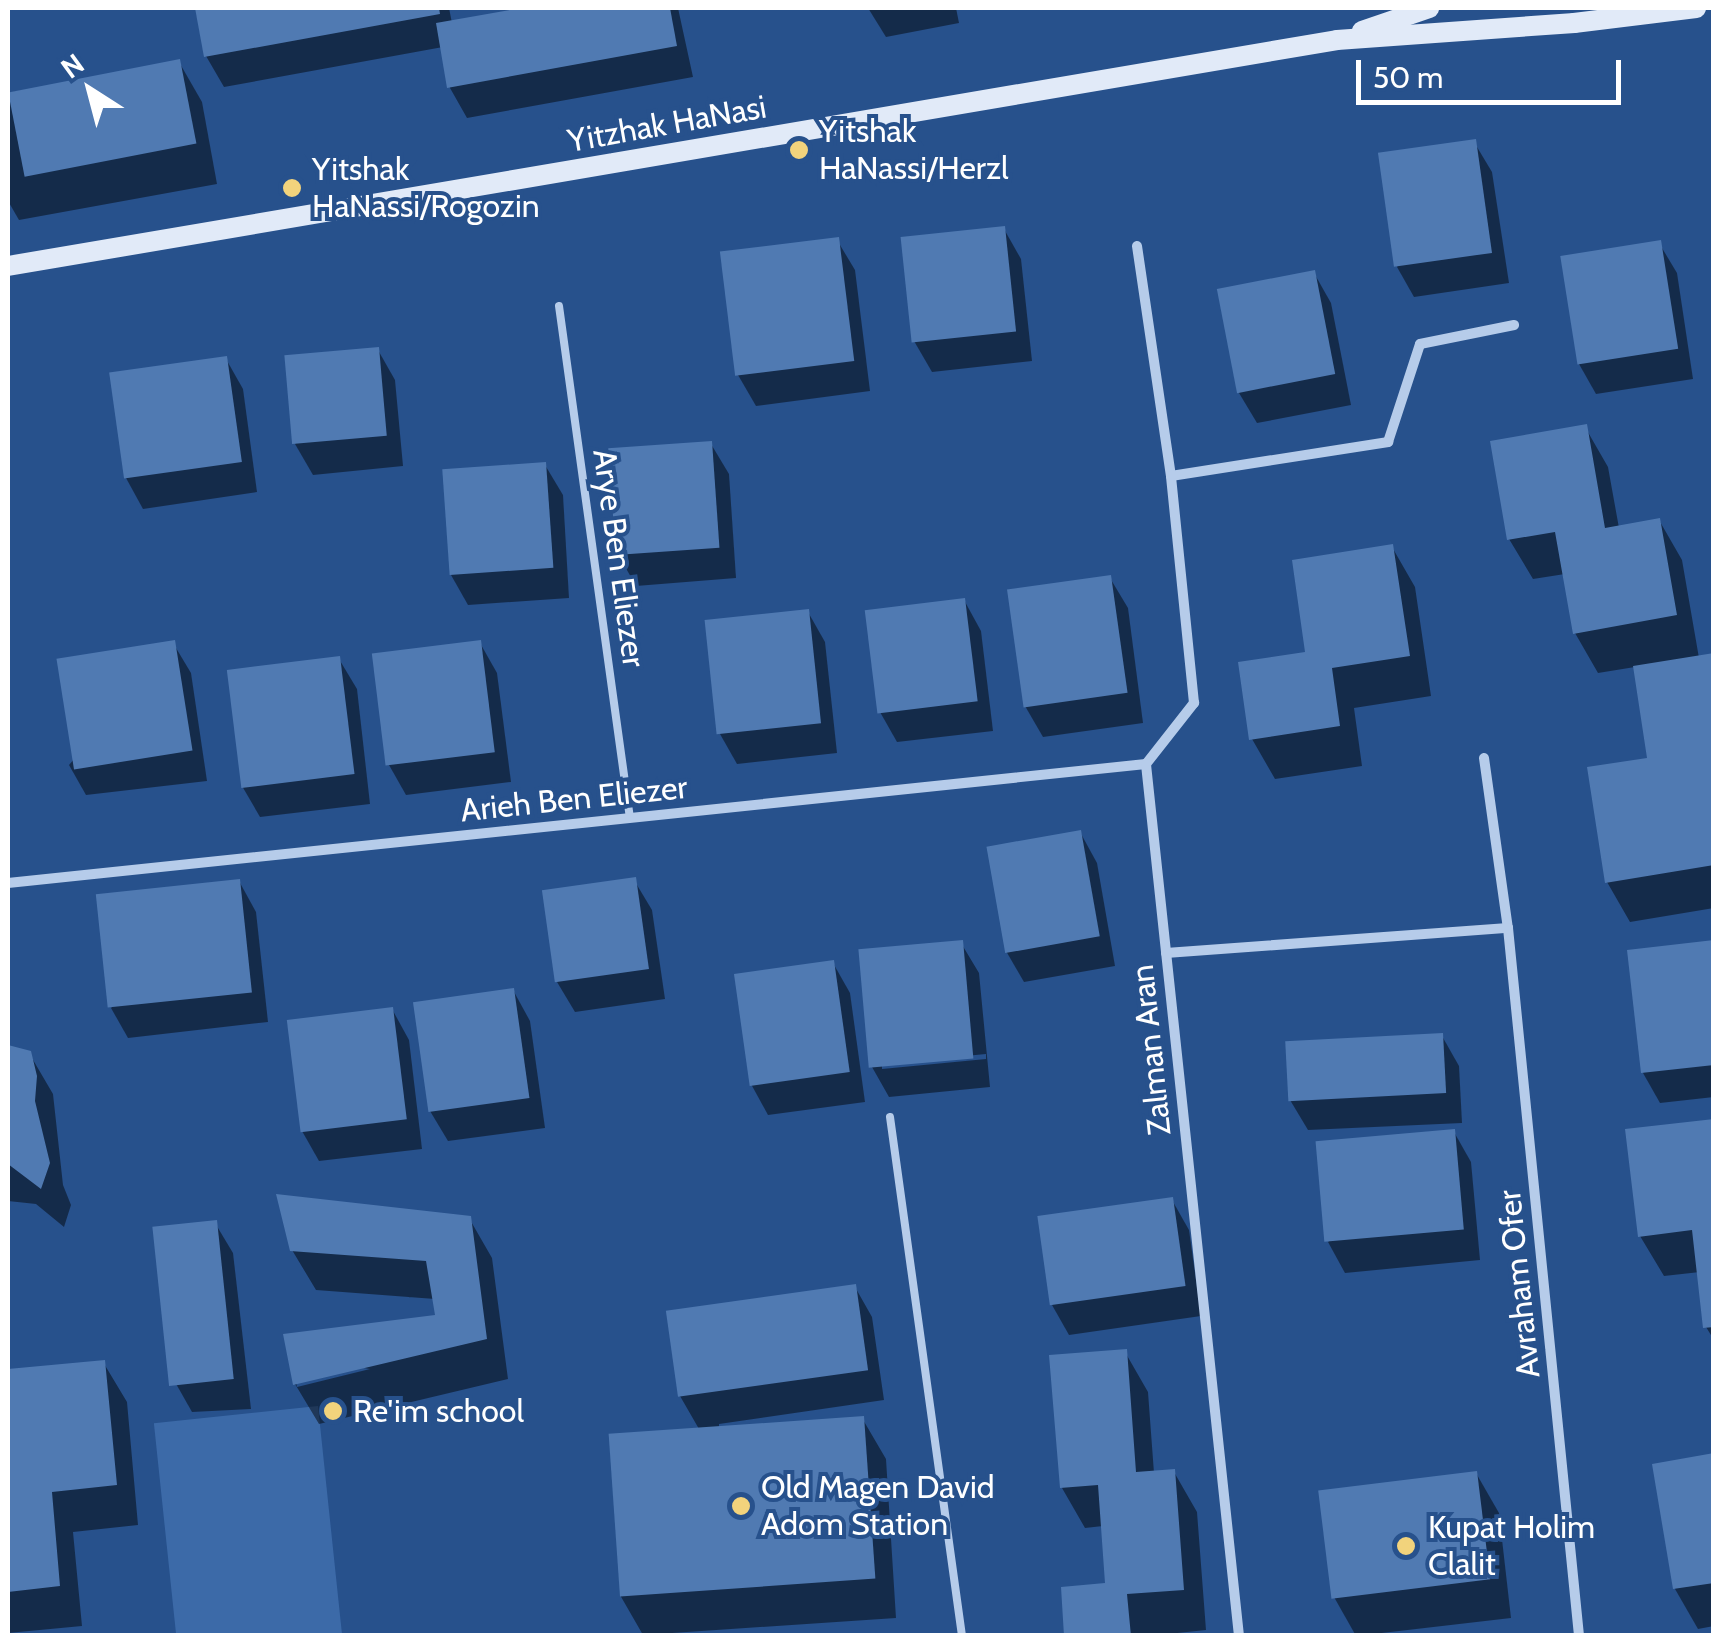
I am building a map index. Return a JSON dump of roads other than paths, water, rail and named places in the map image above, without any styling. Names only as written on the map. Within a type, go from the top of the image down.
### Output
[{"type":"main road","name":"Yitzhak HaNasi","points":[[1337,40],[1429,8]]},
{"type":"main road","name":"Yitzhak HaNasi","points":[[8,266],[1337,40],[1555,24],[1696,8]]},
{"type":"street","points":[[1137,246],[1171,476],[1194,703],[1146,764]]},
{"type":"street","points":[[1171,476],[1388,442],[1420,344],[1514,326]]},
{"type":"street","name":"Avraham Ofer","points":[[1484,758],[1508,928],[1579,1636]]},
{"type":"street","name":"Arieh Ben Eliezer","points":[[8,884],[1146,764]]},
{"type":"street","name":"Zalman Aran","points":[[1146,764],[1239,1636]]},
{"type":"street","points":[[1166,953],[1508,928]]},
{"type":"lane","name":"Arye Ben Eliezer","points":[[559,306],[630,818]]},
{"type":"lane","points":[[890,1117],[962,1636]]},
{"type":"place","name":"Yitshak HaNassi/Herzl","points":[[799,150]]},
{"type":"place","name":"Yitshak HaNassi/Rogozin","points":[[292,188]]},
{"type":"place","name":"Re'im school","points":[[333,1411]]},
{"type":"place","name":"Old Magen David Adom Station","points":[[741,1506]]},
{"type":"place","name":"Kupat Holim Clalit","points":[[1406,1546]]}]
